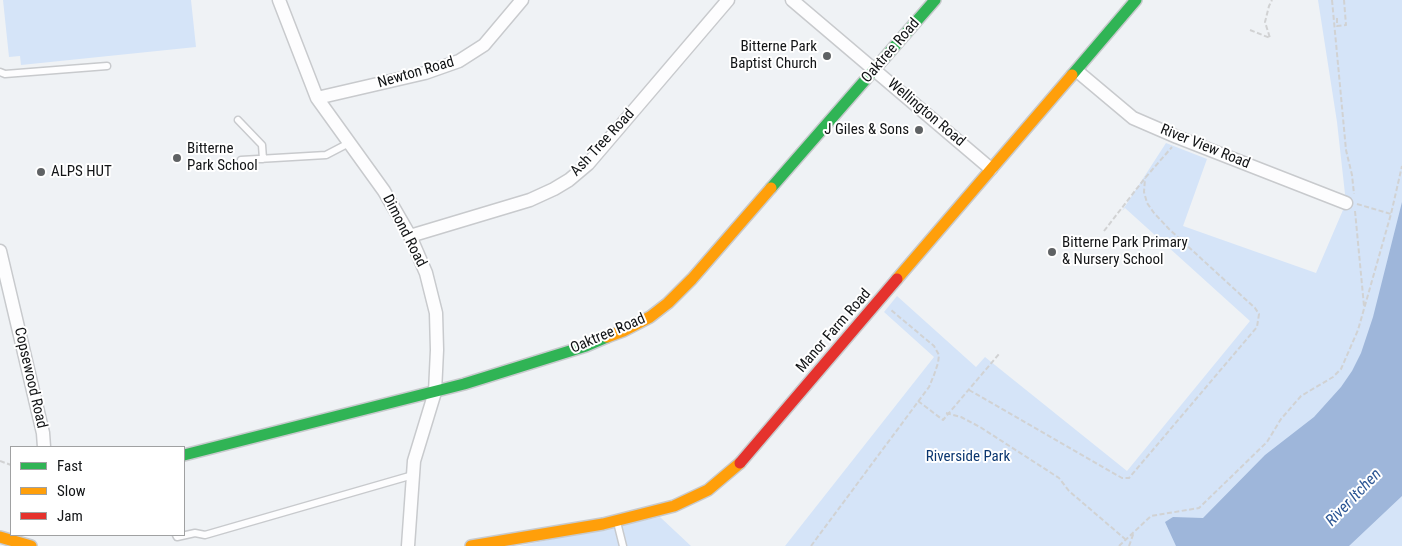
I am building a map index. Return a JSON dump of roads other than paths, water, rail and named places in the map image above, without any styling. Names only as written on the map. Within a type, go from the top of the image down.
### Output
[{"type":"street","name":"Dimond Road","points":[[279,0],[317,98],[384,191],[410,236],[426,273],[436,313],[435,392],[414,461],[408,546]]},
{"type":"street","name":"Newton Road","points":[[317,98],[425,73],[459,61],[484,45],[522,0]]},
{"type":"street","name":"Ash Tree Road","points":[[410,236],[530,200],[569,180],[588,164],[728,0]]},
{"type":"street","name":"Wellington Road","points":[[792,0],[991,169]]},
{"type":"street","name":"Oaktree Road","points":[[185,455],[474,381],[586,346],[623,331],[650,317],[668,303],[692,279],[935,0]]},
{"type":"street","name":"Manor Farm Road","points":[[471,546],[617,521],[674,506],[708,490],[739,464],[1136,0]]},
{"type":"street","name":"River View Road","points":[[1077,71],[1133,118],[1350,203]]},
{"type":"street","name":"Copsewood Road","points":[[0,251],[43,433],[44,446]]},
{"type":"street","points":[[0,537],[30,546]]},
{"type":"lane","points":[[0,72],[5,74],[107,66]]},
{"type":"lane","points":[[238,120],[262,145],[263,159]]},
{"type":"lane","points":[[242,160],[326,155],[349,143]]},
{"type":"lane","points":[[185,535],[195,533],[204,535],[413,475]]},
{"type":"lane","points":[[617,521],[623,546]]},
{"type":"water","name":"River Itchen","points":[[1402,202],[1402,496],[1349,546],[1176,546],[1165,522],[1173,517],[1203,518],[1265,455],[1314,417],[1341,387],[1352,371],[1361,353],[1373,317]]},
{"type":"place","name":"Bitterne Park Baptist Church","points":[[827,56]]},
{"type":"place","name":"J Giles & Sons","points":[[919,130]]},
{"type":"place","name":"Bitterne Park School","points":[[177,158]]},
{"type":"place","name":"ALPS HUT","points":[[41,172]]},
{"type":"place","name":"Bitterne Park Primary & Nursery School","points":[[1052,252]]},
{"type":"park label","name":"Riverside Park","points":[[968,457]]}]
